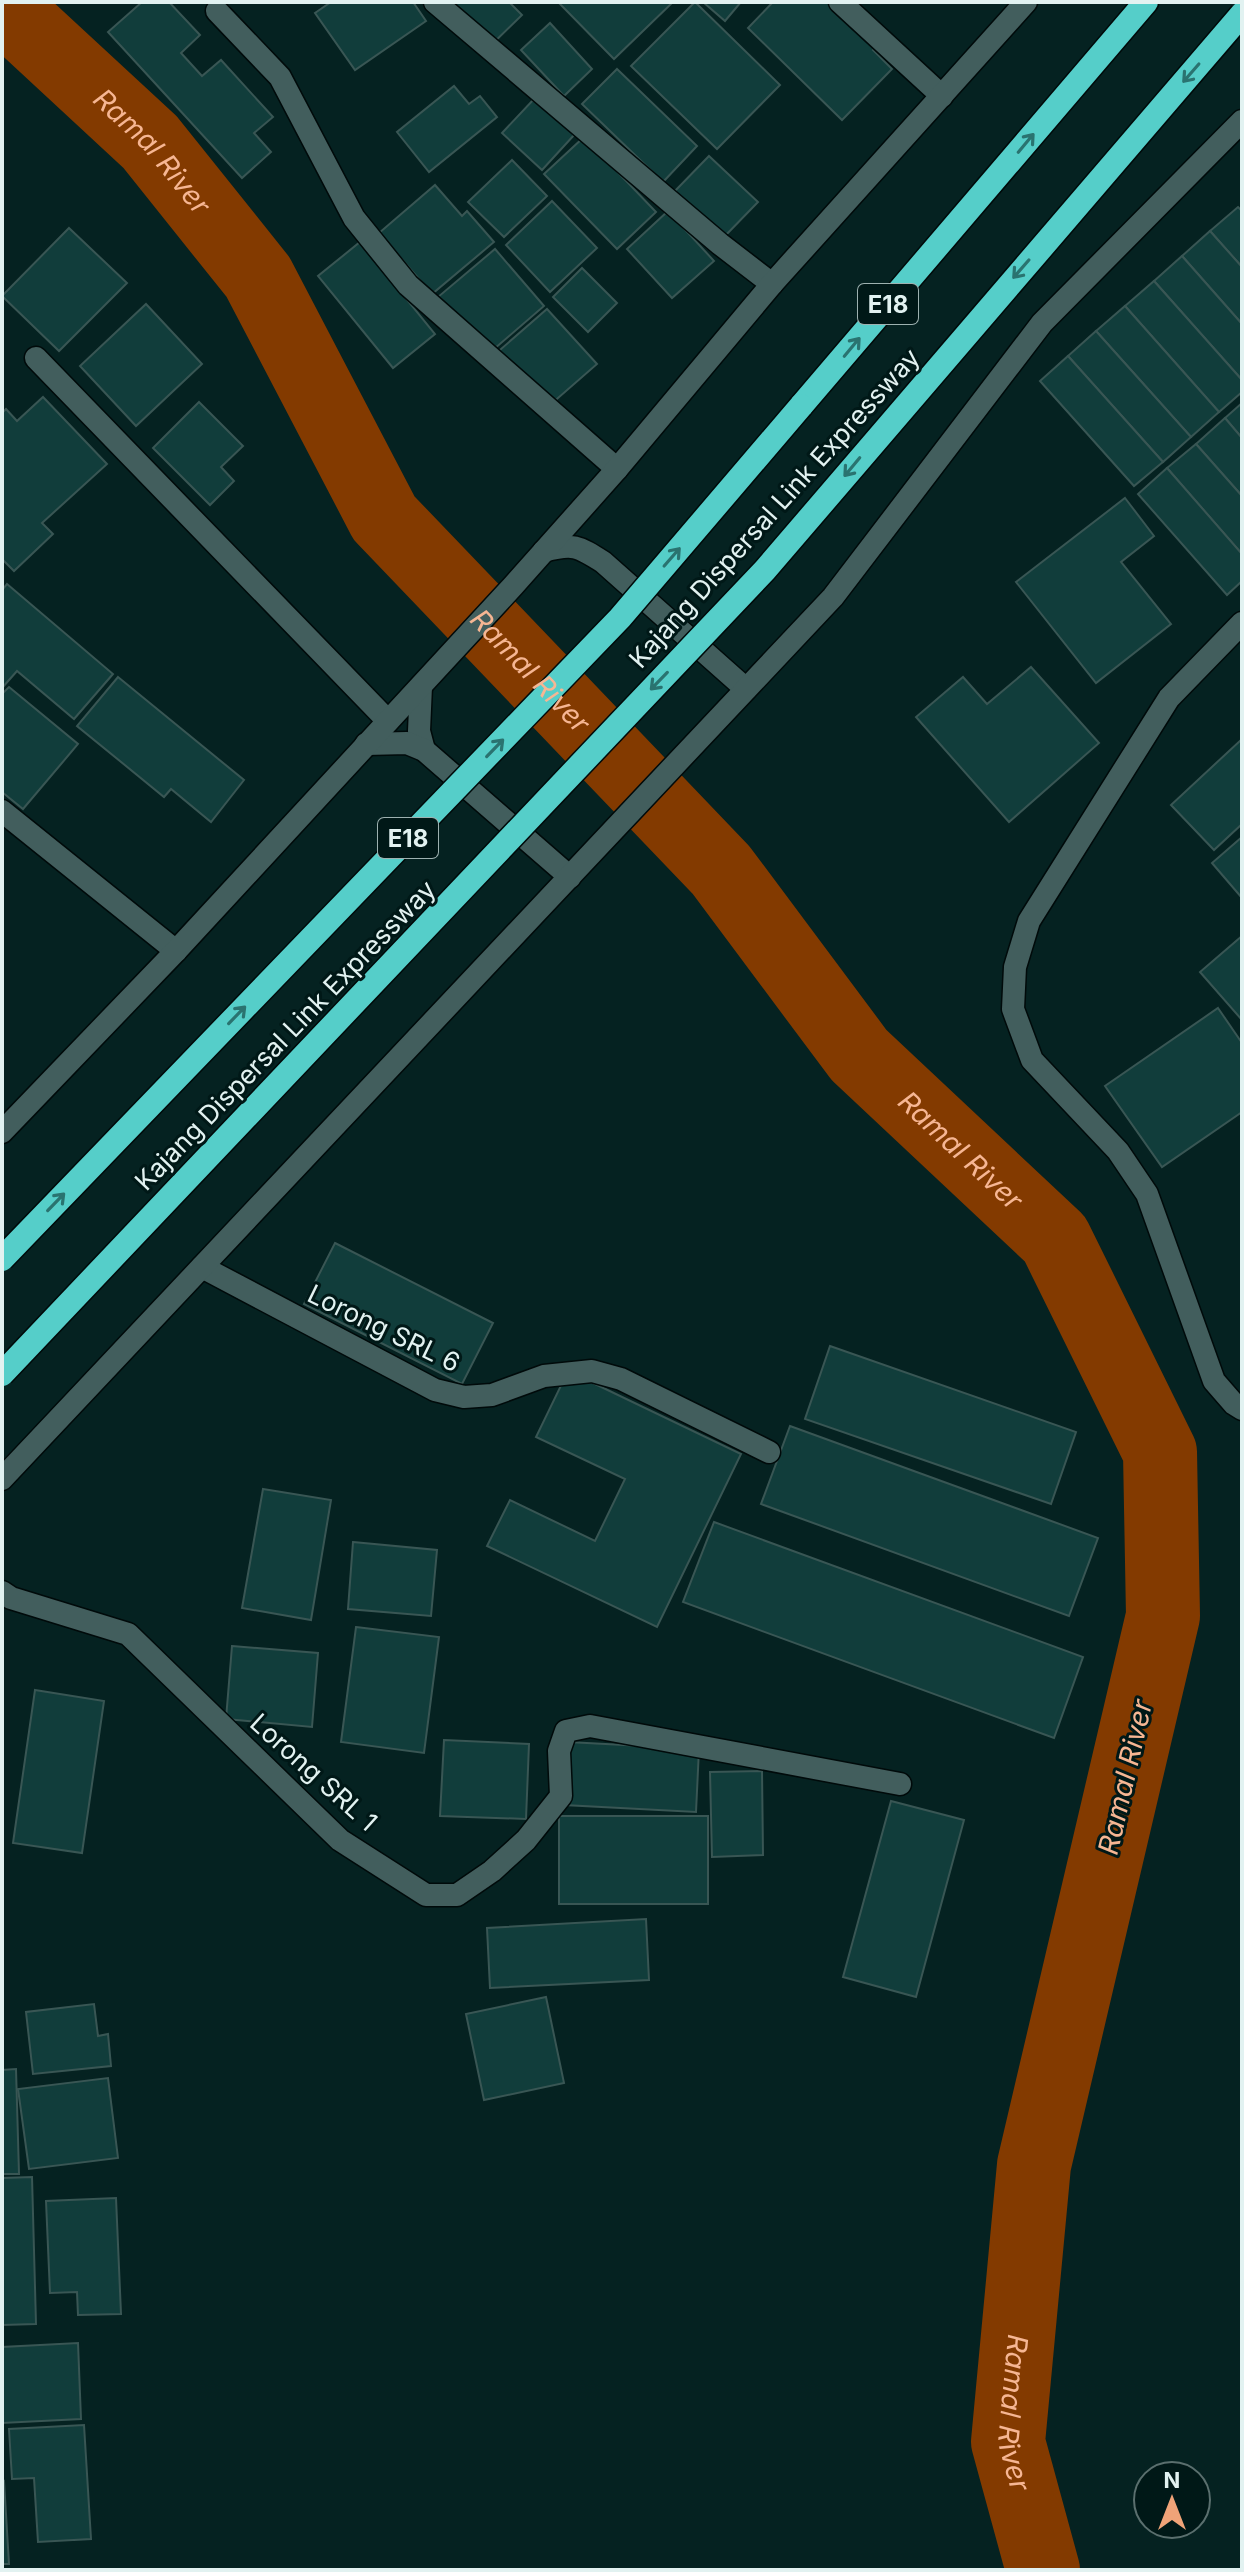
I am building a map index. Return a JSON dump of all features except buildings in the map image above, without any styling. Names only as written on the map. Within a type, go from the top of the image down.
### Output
[{"type":"highway","name":"Kajang Dispersal Link Expressway","points":[[2,1259],[620,618],[1146,2]]},
{"type":"highway","name":"Kajang Dispersal Link Expressway","points":[[2,1374],[765,570],[1242,14]]},
{"type":"street","points":[[435,2],[720,244],[772,284]]},
{"type":"street","points":[[840,2],[942,96]]},
{"type":"street","points":[[2,1132],[176,951],[513,586],[617,469],[772,284],[1026,2]]},
{"type":"street","points":[[217,11],[280,77],[354,218],[408,285],[617,469]]},
{"type":"street","points":[[2,1479],[833,597],[1042,323],[1242,121]]},
{"type":"street","points":[[36,358],[388,721]]},
{"type":"street","points":[[588,501],[588,536],[603,562]]},
{"type":"street","points":[[544,551],[564,545],[579,547],[603,562],[746,689]]},
{"type":"street","points":[[1242,623],[1169,698],[1029,921],[1015,967],[1013,1009],[1032,1060],[1118,1151],[1147,1194],[1214,1381],[1242,1409]]},
{"type":"street","points":[[421,686],[419,731],[424,750]]},
{"type":"street","points":[[366,744],[407,743],[424,750],[570,877]]},
{"type":"street","points":[[2,811],[176,951]]},
{"type":"street","name":"Lorong SRL 6","points":[[202,1267],[435,1390],[464,1397],[492,1395],[544,1376],[592,1371],[621,1379],[769,1452]]},
{"type":"street","name":"Lorong SRL 1","points":[[2,1592],[11,1598],[128,1634],[340,1840],[426,1895],[457,1895],[492,1871],[526,1840],[561,1796],[559,1751],[566,1731],[590,1726],[900,1784]]},
{"type":"waterway","name":"Ramal River","points":[[2,5],[150,142],[258,277],[384,518],[721,870],[859,1055],[1055,1239],[1160,1452],[1163,1616],[1034,2165],[1008,2442],[1043,2570]]}]
